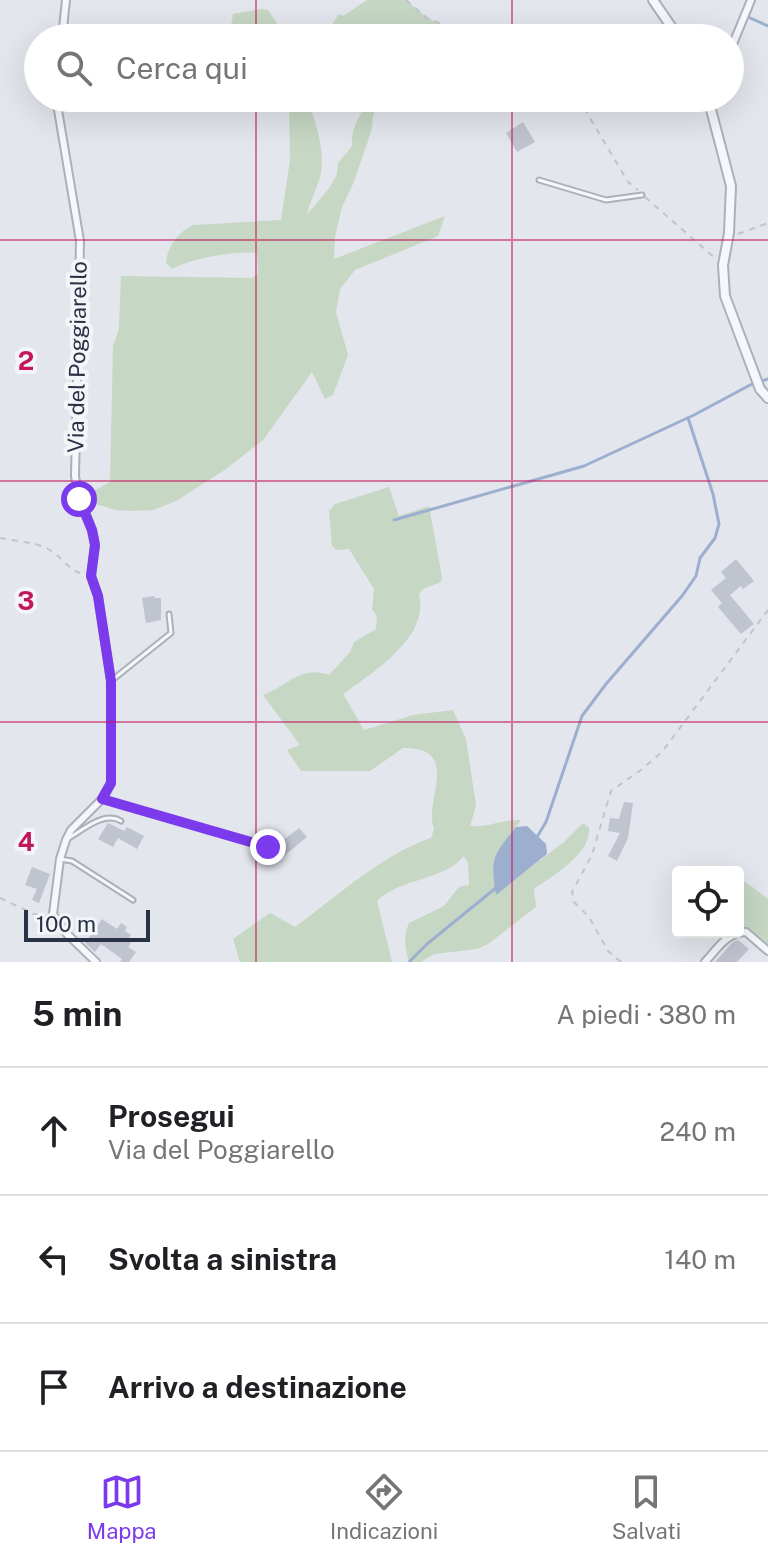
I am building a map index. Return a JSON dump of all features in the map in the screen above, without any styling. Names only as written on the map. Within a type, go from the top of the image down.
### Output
[{"type":"street","points":[[63,24],[66,0]]},
{"type":"street","points":[[653,0],[669,24]]},
{"type":"street","points":[[741,24],[751,0]]},
{"type":"street","name":"Via del Poggiarello","points":[[58,112],[80,241],[75,476],[95,545],[91,576],[98,596],[111,681],[111,783],[102,799]]},
{"type":"street","points":[[712,112],[731,186],[729,233],[723,265],[725,296],[757,382],[768,398]]},
{"type":"street","points":[[96,962],[66,933],[53,914],[60,859],[66,840],[71,830],[102,799]]},
{"type":"street","points":[[705,962],[725,939],[736,933],[746,932],[768,951]]},
{"type":"lane","points":[[539,180],[606,200],[642,195]]},
{"type":"lane","points":[[111,681],[171,633],[169,614]]},
{"type":"lane","points":[[102,799],[268,847]]},
{"type":"lane","points":[[66,840],[103,818],[114,817],[121,821]]},
{"type":"lane","points":[[60,859],[72,861],[133,900]]},
{"type":"path","points":[[406,0],[427,18],[441,24]]},
{"type":"path","points":[[586,112],[628,182],[723,265]]},
{"type":"path","points":[[729,233],[736,235],[768,223]]},
{"type":"path","points":[[0,538],[43,546],[59,555],[72,572],[91,576]]},
{"type":"path","points":[[621,962],[608,951],[589,917],[574,902],[572,892],[592,855],[611,791],[662,752],[768,610]]},
{"type":"path","points":[[0,898],[34,914],[47,917],[53,914]]},
{"type":"green space","points":[[367,0],[406,0],[427,18],[441,24],[332,24],[339,14],[343,16]]},
{"type":"green space","points":[[268,10],[278,24],[231,24],[233,14]]},
{"type":"green space","points":[[289,112],[312,112],[322,164],[307,215],[337,174],[338,163],[352,146],[355,127],[362,112],[375,112],[372,129],[342,207],[334,259],[445,216],[438,236],[355,270],[340,289],[336,312],[348,355],[333,395],[325,399],[312,372],[263,440],[226,469],[176,501],[153,510],[133,511],[116,510],[79,499],[110,482],[113,346],[119,329],[121,276],[252,278],[258,274],[257,253],[214,256],[172,269],[166,263],[174,241],[193,225],[281,220],[290,160]]},
{"type":"green space","points":[[389,487],[399,516],[429,506],[441,582],[423,589],[419,594],[420,610],[408,639],[383,664],[343,694],[364,730],[413,715],[453,710],[466,739],[476,806],[470,826],[521,820],[513,831],[496,894],[563,843],[583,823],[589,828],[588,838],[569,863],[534,889],[536,907],[477,949],[434,954],[421,962],[409,962],[406,947],[409,923],[444,906],[459,887],[469,885],[468,863],[464,856],[444,871],[398,888],[377,901],[392,962],[240,962],[233,939],[270,913],[295,927],[378,865],[431,838],[434,829],[432,817],[437,778],[432,756],[421,750],[403,748],[370,771],[301,771],[287,750],[300,745],[263,695],[302,675],[329,675],[350,652],[354,642],[376,629],[377,616],[372,609],[374,589],[349,549],[337,550],[332,546],[329,511],[335,504]]},
{"type":"green space","points":[[744,881],[768,899],[768,951],[744,930]]},
{"type":"water","points":[[527,826],[546,844],[547,854],[496,895],[493,872],[498,851],[516,827]]},
{"type":"building","points":[[523,122],[535,142],[517,152],[506,133]]},
{"type":"building","points":[[736,559],[754,581],[730,595],[754,624],[741,634],[718,607],[722,603],[711,590],[726,578],[721,572]]},
{"type":"building","points":[[142,598],[161,598],[161,620],[146,623]]},
{"type":"building","points":[[624,802],[633,803],[628,838],[617,861],[608,856],[620,833],[608,831],[610,818],[619,819]]},
{"type":"building","points":[[108,823],[124,831],[127,827],[144,836],[137,849],[118,838],[113,847],[98,839]]},
{"type":"building","points":[[299,828],[307,837],[285,855],[277,845]]},
{"type":"building","points":[[32,867],[50,874],[39,903],[32,900],[37,889],[25,885]]},
{"type":"building","points":[[102,919],[117,929],[121,923],[127,927],[125,931],[131,935],[127,940],[131,943],[128,947],[136,952],[129,962],[120,962],[122,959],[101,944],[95,952],[85,943]]},
{"type":"building","points":[[738,940],[749,949],[737,962],[715,962],[733,942]]},
{"type":"waterway","points":[[754,0],[748,17],[768,26]]},
{"type":"waterway","points":[[394,520],[584,466],[768,379]]},
{"type":"waterway","points":[[537,837],[546,822],[582,716],[682,596],[696,576],[700,558],[715,538],[719,524],[713,494],[688,418]]},
{"type":"waterway","points":[[409,962],[497,887]]},
{"type":"route","points":[[79,499],[95,545],[91,576],[98,596],[111,681],[111,783],[102,799],[268,847]]}]
